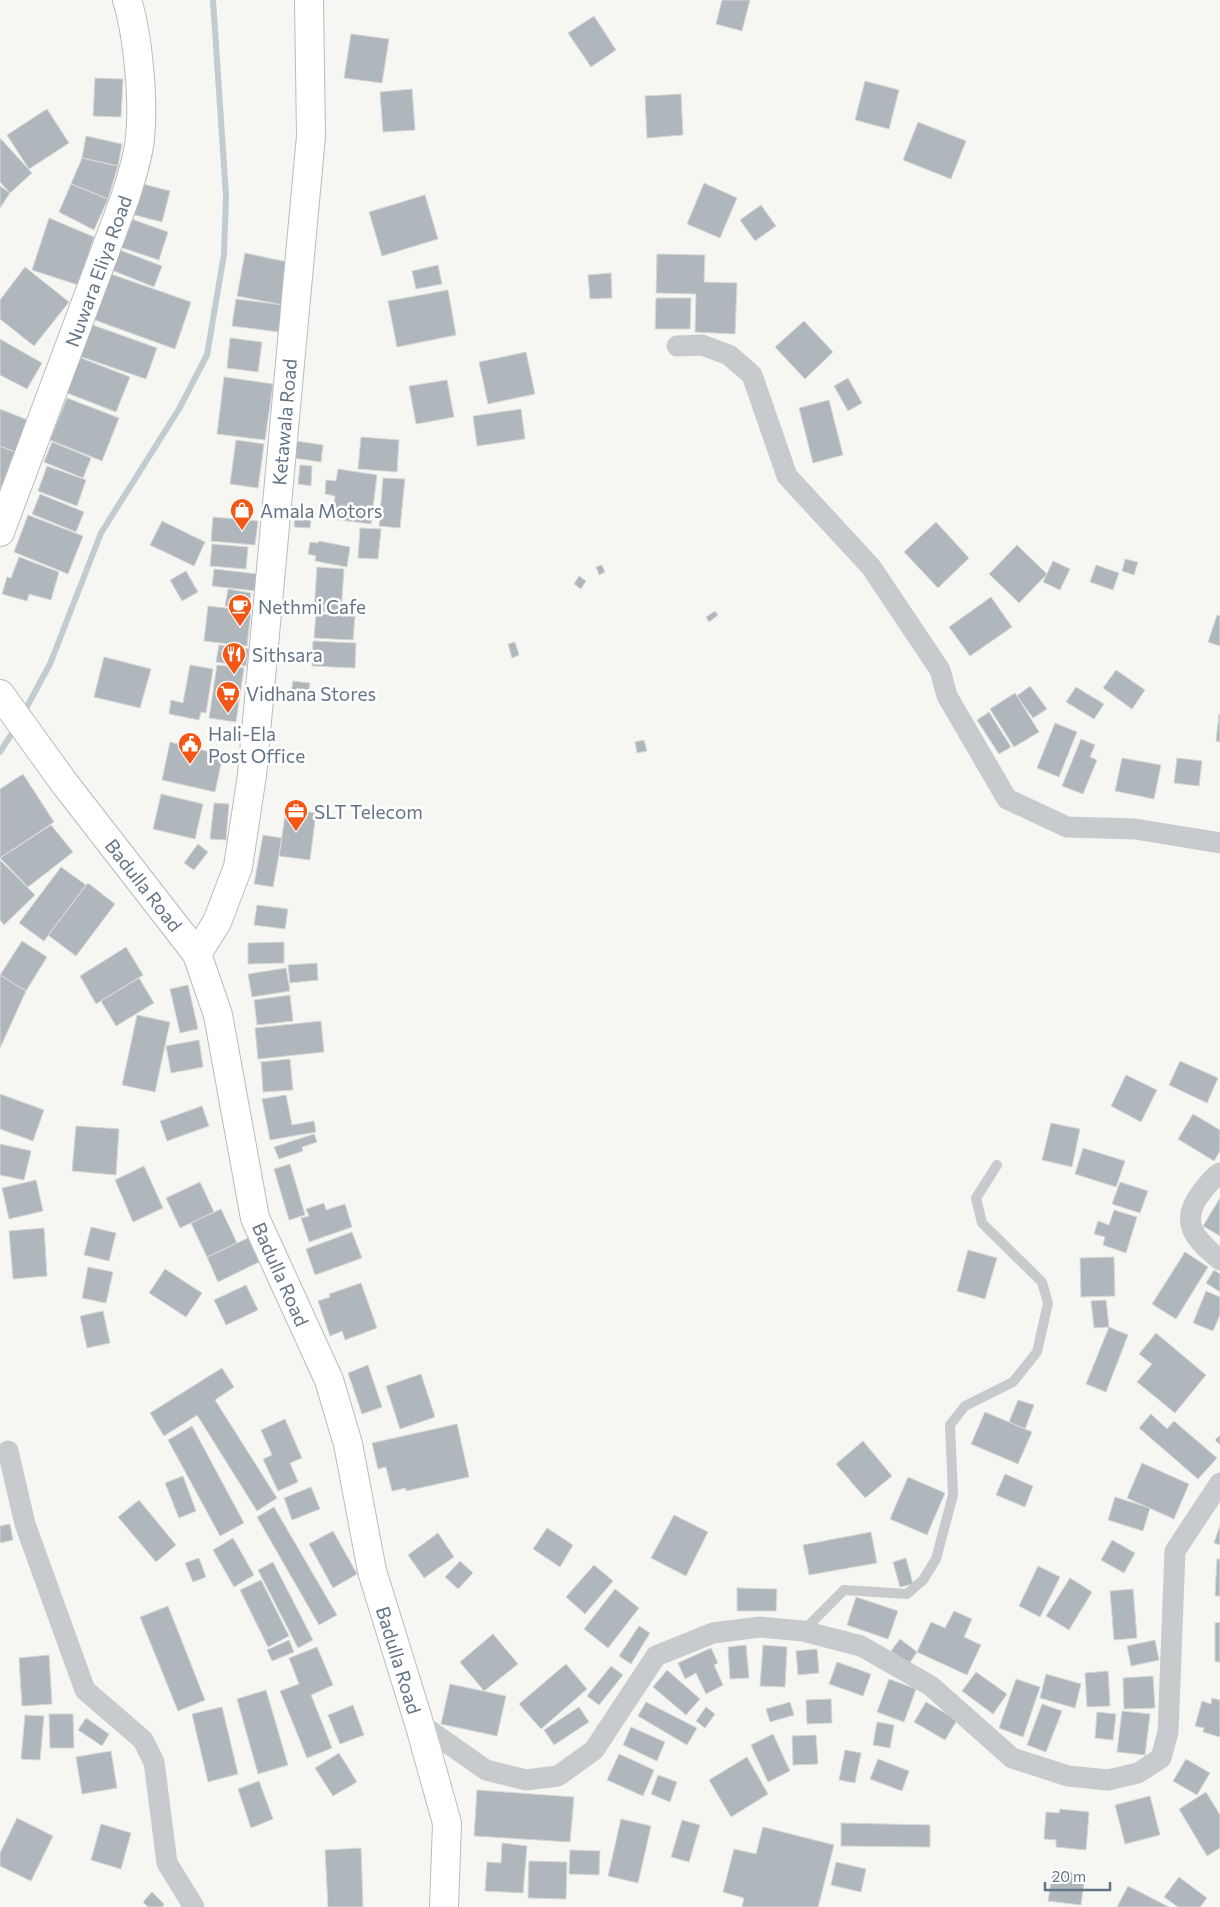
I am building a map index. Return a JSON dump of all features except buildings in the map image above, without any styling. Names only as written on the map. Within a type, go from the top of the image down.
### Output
[{"type":"main road","name":"Nuwara Eliya Road","points":[[0,532],[135,167],[140,137],[140,100],[134,22],[127,0]]},
{"type":"main road","name":"Ketawala Road","points":[[197,954],[217,922],[238,867],[252,775],[311,136],[309,0]]},
{"type":"main road","name":"Badulla Road","points":[[0,694],[50,763],[197,954],[218,1015],[256,1218],[329,1380],[348,1444],[372,1571],[419,1723],[446,1823],[444,1907]]},
{"type":"street","points":[[677,346],[702,345],[729,355],[752,375],[787,476],[871,567],[940,670],[947,696],[1007,799],[1067,827],[1135,828],[1220,843]]},
{"type":"street","points":[[1220,1173],[1214,1177],[1193,1204],[1190,1223],[1198,1241],[1220,1260]]},
{"type":"street","points":[[8,1451],[25,1524],[85,1690],[143,1740],[154,1762],[167,1863],[194,1907]]},
{"type":"street","points":[[419,1723],[486,1770],[526,1780],[558,1776],[594,1750],[656,1656],[713,1633],[760,1627],[803,1631],[861,1646],[931,1686],[1012,1758],[1068,1776],[1108,1780],[1138,1772],[1161,1758],[1168,1732],[1175,1551],[1220,1483]]},
{"type":"lane","points":[[803,1631],[844,1590],[907,1594],[923,1580],[936,1559],[953,1495],[950,1425],[965,1406],[1013,1382],[1037,1352],[1048,1303],[1042,1282],[982,1223],[976,1198],[996,1165]]},
{"type":"waterway","points":[[23,714],[50,664],[101,533],[179,409],[207,355],[224,254],[226,196],[213,0]]},
{"type":"waterway","points":[[0,752],[16,727]]},
{"type":"place","name":"Amala Motors","points":[[242,531]]},
{"type":"place","name":"Nethmi Cafe","points":[[240,627]]},
{"type":"place","name":"Sithsara","points":[[234,675]]},
{"type":"place","name":"Vidhana Stores","points":[[228,714]]},
{"type":"place","name":"Hali-Ela Post Office","points":[[190,765]]},
{"type":"place","name":"SLT Telecom","points":[[296,832]]}]
